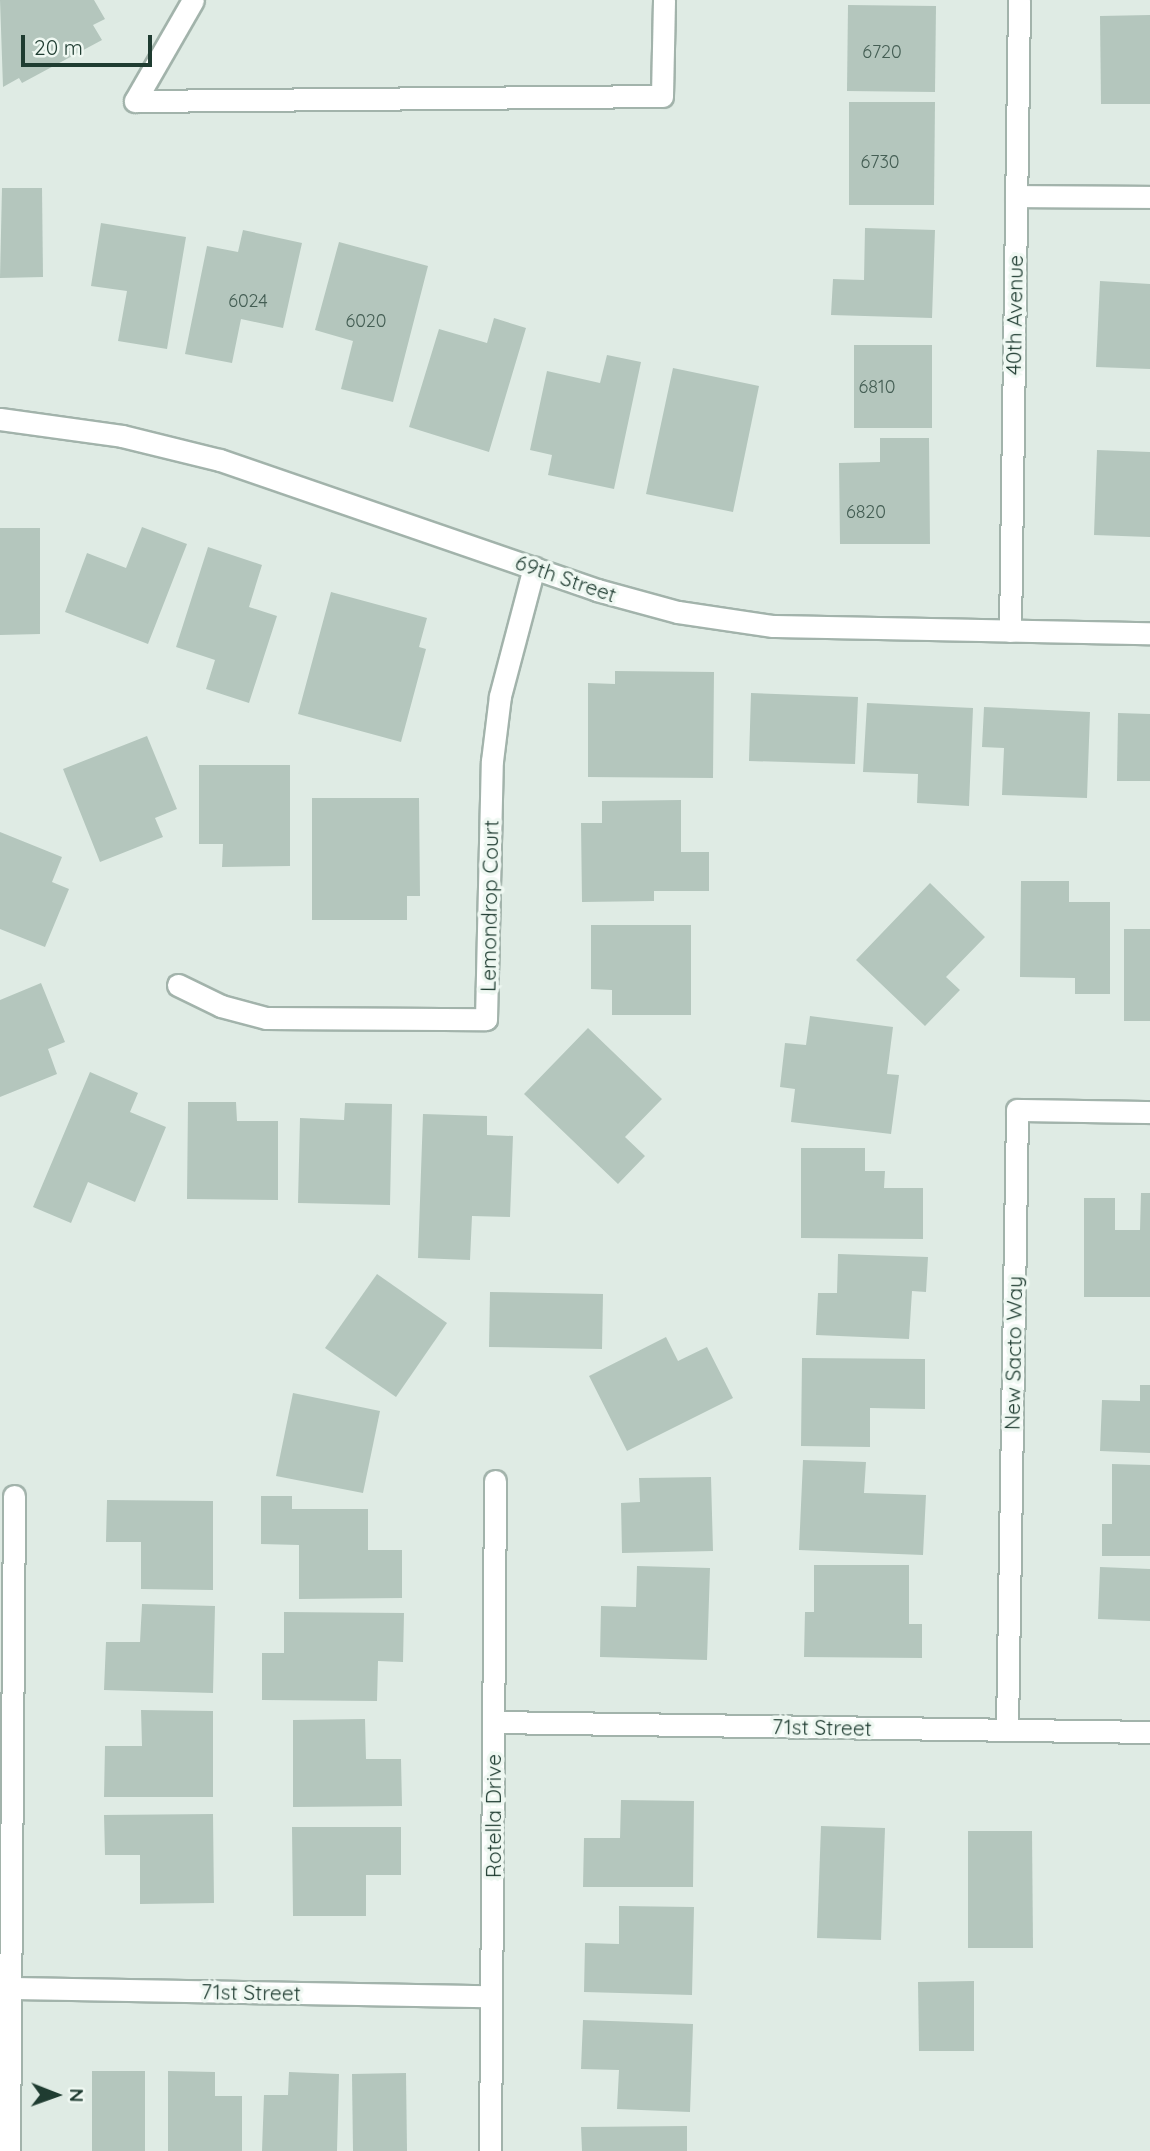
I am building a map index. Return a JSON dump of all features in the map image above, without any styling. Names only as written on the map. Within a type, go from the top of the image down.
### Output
[{"type":"street","points":[[193,0],[135,101],[662,96],[664,0]]},
{"type":"street","name":"40th Avenue","points":[[1010,631],[1019,0]]},
{"type":"street","points":[[1016,195],[1150,197]]},
{"type":"street","name":"69th Street","points":[[0,419],[122,436],[220,460],[534,567],[678,612],[773,626],[1150,633]]},
{"type":"street","name":"Lemondrop Court","points":[[178,985],[221,1006],[266,1018],[486,1019],[492,761],[499,696],[534,567]]},
{"type":"street","name":"New Sacto Way","points":[[1007,1729],[1017,1110],[1150,1112]]},
{"type":"street","name":"Rotella Drive","points":[[490,2151],[495,1481]]},
{"type":"street","points":[[9,2151],[10,1988],[6,1758],[14,1496]]},
{"type":"street","name":"71st Street","points":[[493,1722],[1150,1732]]},
{"type":"street","name":"71st Street","points":[[10,1988],[491,1996]]},
{"type":"building","points":[[0,0],[94,0],[105,19],[93,25],[102,40],[22,83],[19,78],[3,87]]},
{"type":"building","points":[[848,5],[936,6],[935,92],[847,91]]},
{"type":"building","points":[[1150,15],[1150,104],[1101,104],[1100,16]]},
{"type":"building","points":[[849,102],[935,102],[934,205],[849,205]]},
{"type":"building","points":[[2,188],[42,188],[43,277],[0,278]]},
{"type":"building","points":[[101,223],[186,237],[167,349],[118,341],[127,291],[91,286]]},
{"type":"building","points":[[865,228],[935,230],[932,318],[831,315],[833,279],[864,280]]},
{"type":"building","points":[[243,230],[302,243],[283,328],[241,319],[232,363],[185,354],[207,246],[238,252]]},
{"type":"building","points":[[339,242],[428,266],[393,402],[341,389],[353,341],[315,330]]},
{"type":"building","points":[[1100,281],[1150,284],[1150,369],[1096,367]]},
{"type":"building","points":[[494,318],[526,328],[489,452],[409,427],[439,329],[487,343]]},
{"type":"building","points":[[854,345],[932,345],[932,428],[854,428]]},
{"type":"building","points":[[607,355],[641,362],[614,489],[548,475],[552,455],[530,450],[547,371],[600,383]]},
{"type":"building","points":[[673,368],[759,386],[733,512],[646,494]]},
{"type":"building","points":[[880,438],[929,438],[930,544],[840,544],[839,463],[880,462]]},
{"type":"building","points":[[1097,450],[1150,452],[1150,537],[1094,535]]},
{"type":"building","points":[[142,527],[187,544],[148,644],[65,612],[87,553],[126,568]]},
{"type":"building","points":[[0,528],[40,528],[40,634],[0,635]]},
{"type":"building","points":[[208,547],[262,565],[249,607],[277,616],[249,703],[206,689],[215,660],[176,647]]},
{"type":"building","points":[[331,592],[427,618],[419,647],[426,649],[401,742],[298,714]]},
{"type":"building","points":[[615,671],[714,672],[713,778],[588,777],[588,683],[615,684]]},
{"type":"building","points":[[751,693],[858,697],[855,764],[749,761]]},
{"type":"building","points":[[867,703],[973,708],[969,806],[917,803],[918,774],[863,772]]},
{"type":"building","points":[[984,707],[1090,712],[1087,798],[1002,795],[1004,748],[982,747]]},
{"type":"building","points":[[1118,713],[1150,714],[1150,781],[1117,781]]},
{"type":"building","points":[[147,736],[177,809],[155,818],[163,837],[100,862],[63,769]]},
{"type":"building","points":[[199,765],[290,765],[290,866],[222,867],[223,844],[199,844]]},
{"type":"building","points":[[312,798],[419,798],[420,896],[407,896],[407,920],[312,920]]},
{"type":"building","points":[[681,800],[681,852],[709,852],[709,891],[654,891],[654,901],[582,902],[581,823],[602,823],[602,801]]},
{"type":"building","points":[[0,832],[62,857],[52,882],[69,889],[45,947],[0,929]]},
{"type":"building","points":[[1021,881],[1069,881],[1069,902],[1110,902],[1110,994],[1075,994],[1075,978],[1020,977]]},
{"type":"building","points":[[930,883],[985,937],[946,977],[960,990],[925,1026],[856,960]]},
{"type":"building","points":[[591,925],[691,925],[691,1015],[612,1015],[612,990],[591,989]]},
{"type":"building","points":[[1124,929],[1150,929],[1150,1021],[1124,1021]]},
{"type":"building","points":[[41,983],[65,1042],[48,1049],[57,1074],[0,1097],[0,1000]]},
{"type":"building","points":[[810,1016],[893,1027],[887,1074],[899,1075],[891,1134],[791,1122],[795,1089],[780,1087],[785,1043],[806,1045]]},
{"type":"building","points":[[588,1028],[662,1099],[625,1137],[645,1156],[618,1184],[524,1094]]},
{"type":"building","points":[[90,1072],[138,1093],[130,1112],[166,1127],[135,1202],[88,1182],[71,1223],[33,1207]]},
{"type":"building","points":[[188,1102],[236,1102],[237,1121],[278,1121],[278,1200],[187,1199]]},
{"type":"building","points":[[345,1103],[392,1104],[390,1205],[298,1203],[300,1118],[344,1120]]},
{"type":"building","points":[[423,1114],[487,1116],[487,1135],[513,1136],[510,1217],[472,1216],[470,1260],[418,1258]]},
{"type":"building","points":[[801,1148],[865,1148],[865,1171],[885,1171],[884,1188],[923,1188],[923,1239],[801,1238]]},
{"type":"building","points":[[1141,1193],[1150,1193],[1150,1297],[1084,1297],[1084,1198],[1115,1198],[1115,1230],[1140,1230]]},
{"type":"building","points":[[838,1254],[928,1257],[926,1292],[912,1291],[909,1339],[816,1335],[818,1293],[837,1293]]},
{"type":"building","points":[[377,1274],[447,1323],[396,1397],[325,1348]]},
{"type":"building","points":[[490,1292],[603,1294],[602,1349],[489,1347]]},
{"type":"building","points":[[666,1337],[678,1361],[707,1347],[733,1398],[627,1451],[589,1376]]},
{"type":"building","points":[[802,1358],[925,1359],[925,1409],[870,1408],[870,1447],[801,1446]]},
{"type":"building","points":[[1140,1385],[1150,1385],[1150,1453],[1100,1451],[1102,1400],[1140,1401]]},
{"type":"building","points":[[293,1393],[380,1411],[363,1493],[276,1476]]},
{"type":"building","points":[[803,1460],[866,1462],[864,1493],[926,1495],[923,1555],[799,1550]]},
{"type":"building","points":[[1112,1464],[1150,1465],[1150,1556],[1102,1556],[1102,1524],[1112,1524]]},
{"type":"building","points":[[711,1477],[713,1551],[622,1553],[621,1503],[640,1502],[639,1478]]},
{"type":"building","points":[[261,1496],[292,1496],[292,1509],[368,1509],[368,1550],[402,1550],[402,1598],[299,1599],[299,1545],[261,1544]]},
{"type":"building","points":[[107,1500],[213,1501],[213,1590],[141,1589],[141,1542],[106,1542]]},
{"type":"building","points":[[814,1565],[909,1565],[909,1624],[922,1624],[922,1658],[804,1657],[805,1612],[814,1612]]},
{"type":"building","points":[[637,1566],[710,1568],[707,1660],[600,1657],[601,1606],[636,1607]]},
{"type":"building","points":[[1100,1567],[1150,1569],[1150,1621],[1098,1619]]},
{"type":"building","points":[[142,1604],[215,1606],[213,1693],[104,1690],[106,1642],[140,1642]]},
{"type":"building","points":[[284,1612],[404,1613],[403,1662],[378,1661],[377,1701],[262,1700],[262,1653],[284,1653]]},
{"type":"building","points":[[141,1710],[213,1711],[213,1797],[104,1797],[105,1746],[142,1746]]},
{"type":"building","points":[[365,1719],[366,1759],[401,1759],[402,1806],[293,1807],[293,1720]]},
{"type":"building","points":[[621,1800],[694,1801],[693,1887],[583,1887],[584,1838],[620,1838]]},
{"type":"building","points":[[213,1814],[214,1903],[140,1904],[140,1855],[105,1855],[104,1815]]},
{"type":"building","points":[[821,1826],[885,1828],[881,1940],[817,1938]]},
{"type":"building","points":[[292,1827],[401,1827],[401,1875],[366,1875],[366,1916],[293,1916]]},
{"type":"building","points":[[968,1831],[1032,1831],[1033,1948],[968,1948]]},
{"type":"building","points":[[619,1906],[694,1907],[692,1995],[584,1992],[585,1943],[619,1944]]},
{"type":"building","points":[[974,1981],[974,2051],[919,2051],[918,1982]]},
{"type":"building","points":[[583,2020],[693,2024],[690,2112],[617,2109],[619,2070],[581,2069]]},
{"type":"building","points":[[92,2071],[145,2071],[145,2151],[92,2151]]},
{"type":"building","points":[[168,2071],[215,2072],[215,2096],[242,2096],[242,2151],[168,2151]]},
{"type":"building","points":[[289,2072],[339,2074],[337,2151],[262,2151],[264,2095],[288,2095]]},
{"type":"building","points":[[406,2073],[407,2151],[353,2151],[352,2074]]},
{"type":"building","points":[[687,2126],[687,2151],[582,2151],[581,2127]]}]
